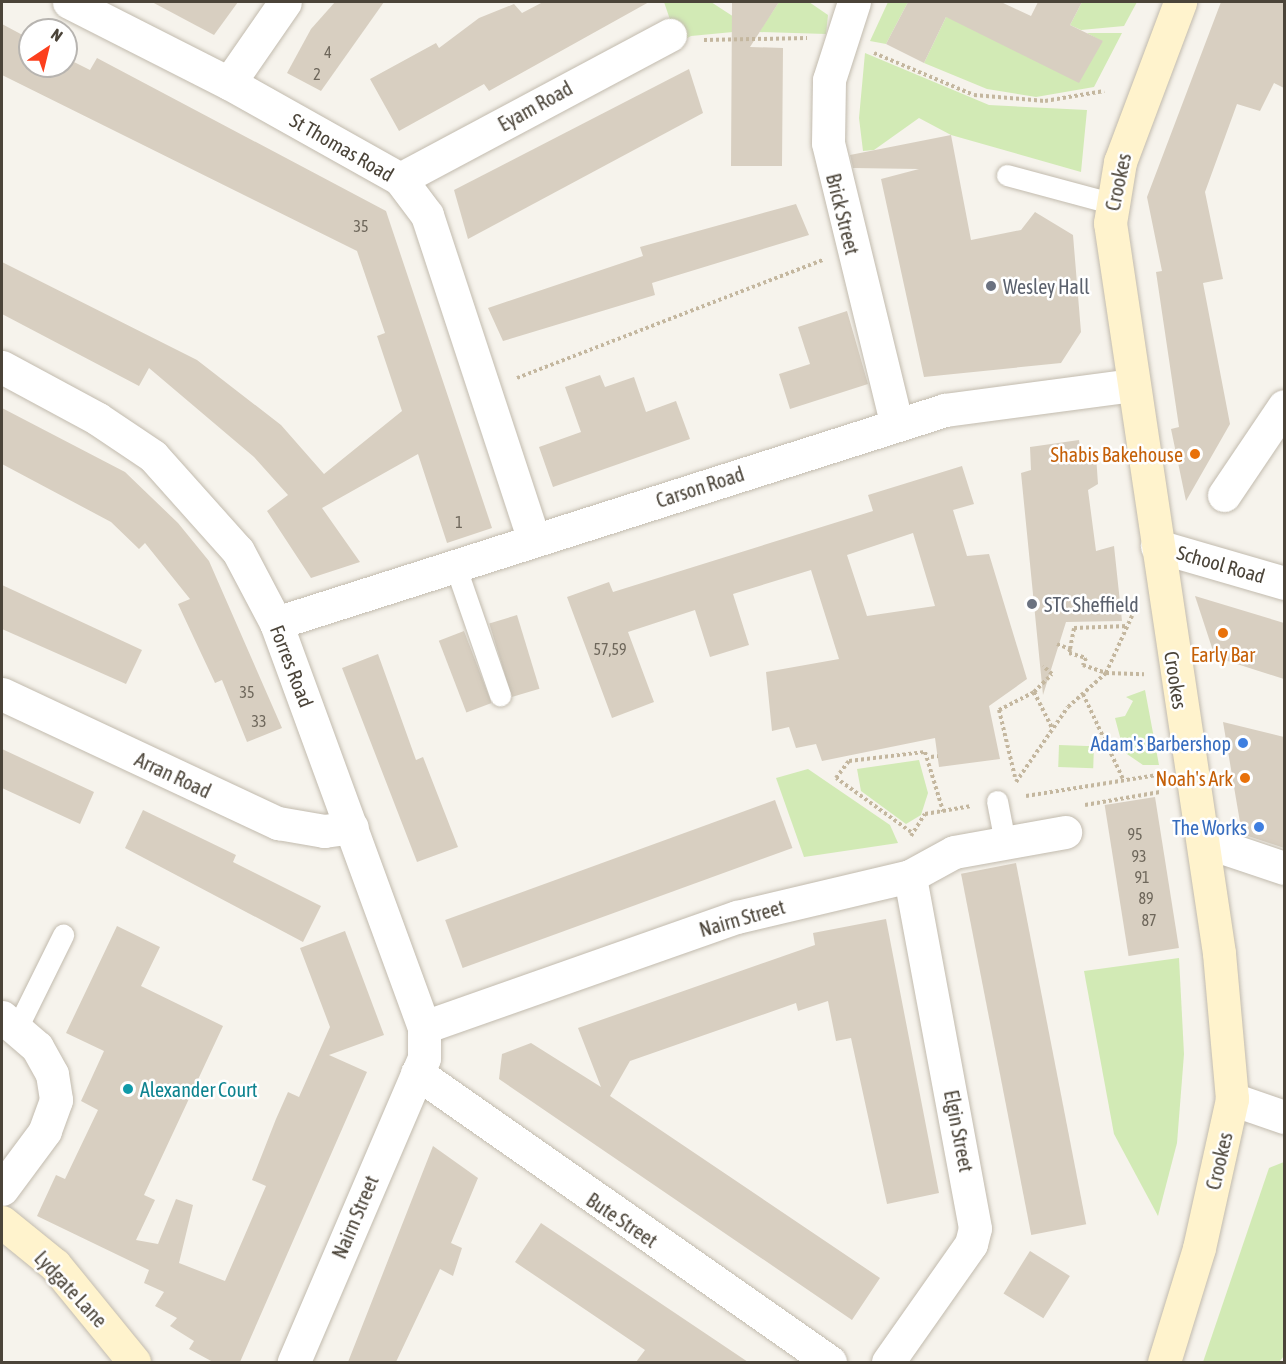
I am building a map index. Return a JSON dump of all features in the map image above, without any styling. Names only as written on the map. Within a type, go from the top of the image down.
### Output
[{"type":"street","name":"St Thomas Road","points":[[69,2],[229,83],[400,179],[427,215],[534,540]]},
{"type":"street","points":[[229,83],[285,2]]},
{"type":"street","name":"Brick Street","points":[[854,2],[839,38],[827,128],[852,249],[897,425]]},
{"type":"street","name":"Crookes","points":[[1164,1362],[1199,1248],[1232,1099],[1204,841],[1113,263],[1111,202],[1127,142],[1180,2]]},
{"type":"street","name":"Eyam Road","points":[[400,179],[670,35]]},
{"type":"street","name":"Forres Road","points":[[2,367],[114,429],[173,475],[238,551],[276,623],[423,1027],[426,1046],[417,1073]]},
{"type":"street","name":"Carson Road","points":[[276,623],[957,407],[1132,385]]},
{"type":"street","points":[[1224,495],[1284,406]]},
{"type":"street","name":"School Road","points":[[1157,546],[1284,583]]},
{"type":"street","name":"Arran Road","points":[[2,694],[278,824],[312,830],[352,827]]},
{"type":"street","name":"Nairn Street","points":[[423,1027],[737,916],[910,876],[954,852],[1005,842],[1071,819]]},
{"type":"street","points":[[1204,841],[1284,868]]},
{"type":"street","name":"Elgin Street","points":[[888,1362],[971,1244],[975,1228],[910,876]]},
{"type":"street","points":[[2,1189],[45,1131],[56,1100],[52,1074],[10,1022]]},
{"type":"street","name":"Nairn Street","points":[[294,1362],[417,1073]]},
{"type":"street","name":"Bute Street","points":[[417,1073],[830,1362]]},
{"type":"street","points":[[1232,1099],[1284,1117]]},
{"type":"street","name":"Lydgate Lane","points":[[2,1222],[63,1274],[134,1362]]},
{"type":"lane","points":[[1007,175],[1111,202]]},
{"type":"lane","points":[[455,565],[500,695]]},
{"type":"lane","points":[[997,801],[1005,842]]},
{"type":"lane","points":[[10,1022],[63,935]]},
{"type":"path","points":[[670,35],[678,52],[720,36],[839,38],[974,95],[1028,101],[1104,91]]},
{"type":"path","points":[[485,390],[852,249]]},
{"type":"path","points":[[1016,781],[1052,728],[1106,673],[1135,611]]},
{"type":"path","points":[[1128,626],[1074,628],[1069,653],[1086,658],[1083,665],[1106,673],[1149,673]]},
{"type":"path","points":[[1058,644],[1070,648]]},
{"type":"path","points":[[1043,666],[1052,674],[1034,692],[999,710],[1019,797],[1167,774]]},
{"type":"path","points":[[1034,692],[1052,728]]},
{"type":"path","points":[[1083,694],[1124,781]]},
{"type":"path","points":[[911,832],[836,778],[849,761],[925,752],[931,757],[943,810]]},
{"type":"path","points":[[931,757],[938,756]]},
{"type":"path","points":[[1071,819],[1170,790]]},
{"type":"green space","points":[[664,2],[711,2],[754,30],[691,36],[678,43]]},
{"type":"green space","points":[[779,2],[809,2],[828,15],[826,34],[759,32]]},
{"type":"green space","points":[[888,2],[908,2],[886,44],[870,41]]},
{"type":"green space","points":[[1082,2],[1137,2],[1124,26],[1081,30],[1070,25]]},
{"type":"green space","points":[[946,17],[1103,42],[1087,33],[1122,33],[1094,87],[1036,97],[987,89],[924,63]]},
{"type":"green space","points":[[865,53],[989,105],[1087,110],[1081,172],[951,135],[919,118],[874,150],[863,151],[859,118]]},
{"type":"green space","points":[[1145,690],[1159,765],[1143,765],[1124,752],[1115,718],[1125,716],[1133,701],[1126,697]]},
{"type":"green space","points":[[1059,745],[1094,746],[1093,768],[1058,767]]},
{"type":"green space","points":[[919,760],[928,793],[921,815],[906,824],[861,791],[857,769]]},
{"type":"green space","points":[[808,769],[890,825],[898,843],[804,857],[776,778]]},
{"type":"green space","points":[[1179,958],[1184,1054],[1177,1143],[1158,1216],[1114,1134],[1084,971]]},
{"type":"green space","points":[[1284,1162],[1284,1356],[1279,1362],[1203,1362],[1269,1168]]},
{"type":"building","points":[[152,2],[238,2],[214,35]]},
{"type":"building","points":[[335,2],[384,2],[321,91],[287,73],[311,29]]},
{"type":"building","points":[[543,2],[649,2],[489,91],[484,84],[399,131],[370,79],[436,43],[439,48],[479,18],[514,4],[522,13]]},
{"type":"building","points":[[732,2],[779,2],[750,47],[783,48],[782,166],[731,166]]},
{"type":"building","points":[[908,2],[1001,2],[1031,16],[1038,2],[1082,2],[1070,25],[1103,41],[1079,83],[946,17],[924,63],[886,44]]},
{"type":"building","points":[[1221,2],[1284,2],[1284,88],[1274,83],[1260,111],[1237,104],[1205,192],[1223,279],[1203,283],[1230,424],[1186,501],[1171,429],[1179,427],[1156,272],[1162,271],[1147,197]]},
{"type":"building","points":[[2,24],[18,33],[18,78],[78,78],[78,64],[90,70],[97,58],[386,211],[492,528],[447,543],[418,454],[322,508],[360,562],[311,578],[267,511],[288,495],[254,457],[149,368],[139,386],[2,314],[2,262],[197,360],[281,425],[324,474],[402,411],[377,336],[385,333],[357,251],[2,75]]},
{"type":"building","points":[[689,69],[703,113],[468,239],[454,190]]},
{"type":"building","name":"Wesley Hall","points":[[951,135],[971,240],[1021,230],[1035,212],[1073,235],[1081,332],[1061,363],[924,377],[881,179],[919,169],[853,168],[850,155]]},
{"type":"building","points":[[796,204],[809,235],[652,283],[655,295],[503,341],[488,308],[643,256],[640,247]]},
{"type":"building","points":[[847,311],[868,384],[790,409],[779,374],[810,364],[798,327]]},
{"type":"building","points":[[600,375],[605,387],[634,377],[646,412],[676,401],[690,439],[553,487],[539,447],[581,432],[565,387]]},
{"type":"building","points":[[2,408],[125,472],[178,523],[209,561],[282,728],[247,742],[222,680],[215,683],[178,604],[190,599],[145,543],[139,549],[111,522],[2,464]]},
{"type":"building","points":[[1079,440],[1081,454],[1096,455],[1098,484],[1088,490],[1096,551],[1114,546],[1122,621],[1066,622],[1043,695],[1021,473],[1031,470],[1030,447]]},
{"type":"building","points":[[962,466],[974,504],[953,510],[967,556],[989,554],[1027,679],[989,706],[1000,759],[939,767],[935,738],[822,761],[816,744],[796,748],[789,727],[772,731],[766,672],[839,659],[811,570],[733,594],[749,645],[710,657],[695,610],[628,632],[654,702],[612,718],[567,597],[609,582],[613,592],[873,511],[868,495]],"holes":[[[913,533],[935,606],[867,616],[847,555]]]},
{"type":"building","points":[[2,585],[142,650],[126,684],[2,629]]},
{"type":"building","points":[[1195,596],[1284,623],[1284,679],[1215,657]]},
{"type":"building","points":[[517,615],[540,689],[512,697],[489,623]]},
{"type":"building","points":[[464,631],[492,703],[466,713],[439,641]]},
{"type":"building","points":[[378,654],[416,760],[423,757],[458,847],[417,862],[342,668]]},
{"type":"building","points":[[1223,722],[1284,737],[1284,848],[1242,834]]},
{"type":"building","points":[[2,749],[94,792],[80,824],[2,788]]},
{"type":"building","points":[[1155,797],[1179,948],[1129,956],[1105,805]]},
{"type":"building","points":[[775,800],[792,848],[463,968],[445,920]]},
{"type":"building","points":[[143,810],[236,855],[233,862],[321,906],[303,942],[125,848]]},
{"type":"building","points":[[1016,863],[1086,1224],[1031,1235],[961,874]]},
{"type":"building","points":[[886,919],[939,1193],[887,1204],[851,1038],[836,1041],[828,1001],[798,1011],[796,1003],[630,1061],[610,1096],[880,1278],[852,1320],[499,1079],[502,1054],[531,1043],[601,1087],[578,1028],[815,945],[813,933]]},
{"type":"building","points":[[117,926],[160,947],[141,986],[223,1026],[144,1195],[155,1200],[136,1240],[158,1244],[176,1199],[193,1205],[179,1263],[225,1281],[266,1186],[252,1180],[276,1119],[288,1092],[299,1097],[330,1027],[300,948],[345,931],[384,1035],[329,1055],[367,1072],[240,1362],[213,1362],[189,1349],[194,1341],[170,1326],[177,1318],[155,1306],[164,1292],[144,1283],[149,1270],[37,1216],[56,1175],[65,1179],[98,1110],[81,1101],[104,1051],[66,1033]]},
{"type":"building","points":[[433,1146],[478,1178],[451,1243],[462,1248],[453,1276],[440,1269],[396,1362],[348,1362]]},
{"type":"building","points":[[541,1223],[748,1362],[636,1362],[645,1350],[515,1262]]},
{"type":"building","points":[[1030,1251],[1070,1276],[1043,1318],[1004,1293]]},
{"type":"place","name":"Wesley Hall","points":[[991,286]]},
{"type":"place","name":"Shabis Bakehouse","points":[[1195,454]]},
{"type":"place","name":"STC Sheffield","points":[[1032,604]]},
{"type":"place","name":"Early Bar","points":[[1223,633]]},
{"type":"place","name":"Adam's Barbershop","points":[[1243,743]]},
{"type":"place","name":"Noah's Ark","points":[[1245,778]]},
{"type":"place","name":"The Works","points":[[1259,827]]},
{"type":"place","name":"Alexander Court","points":[[128,1089]]}]
